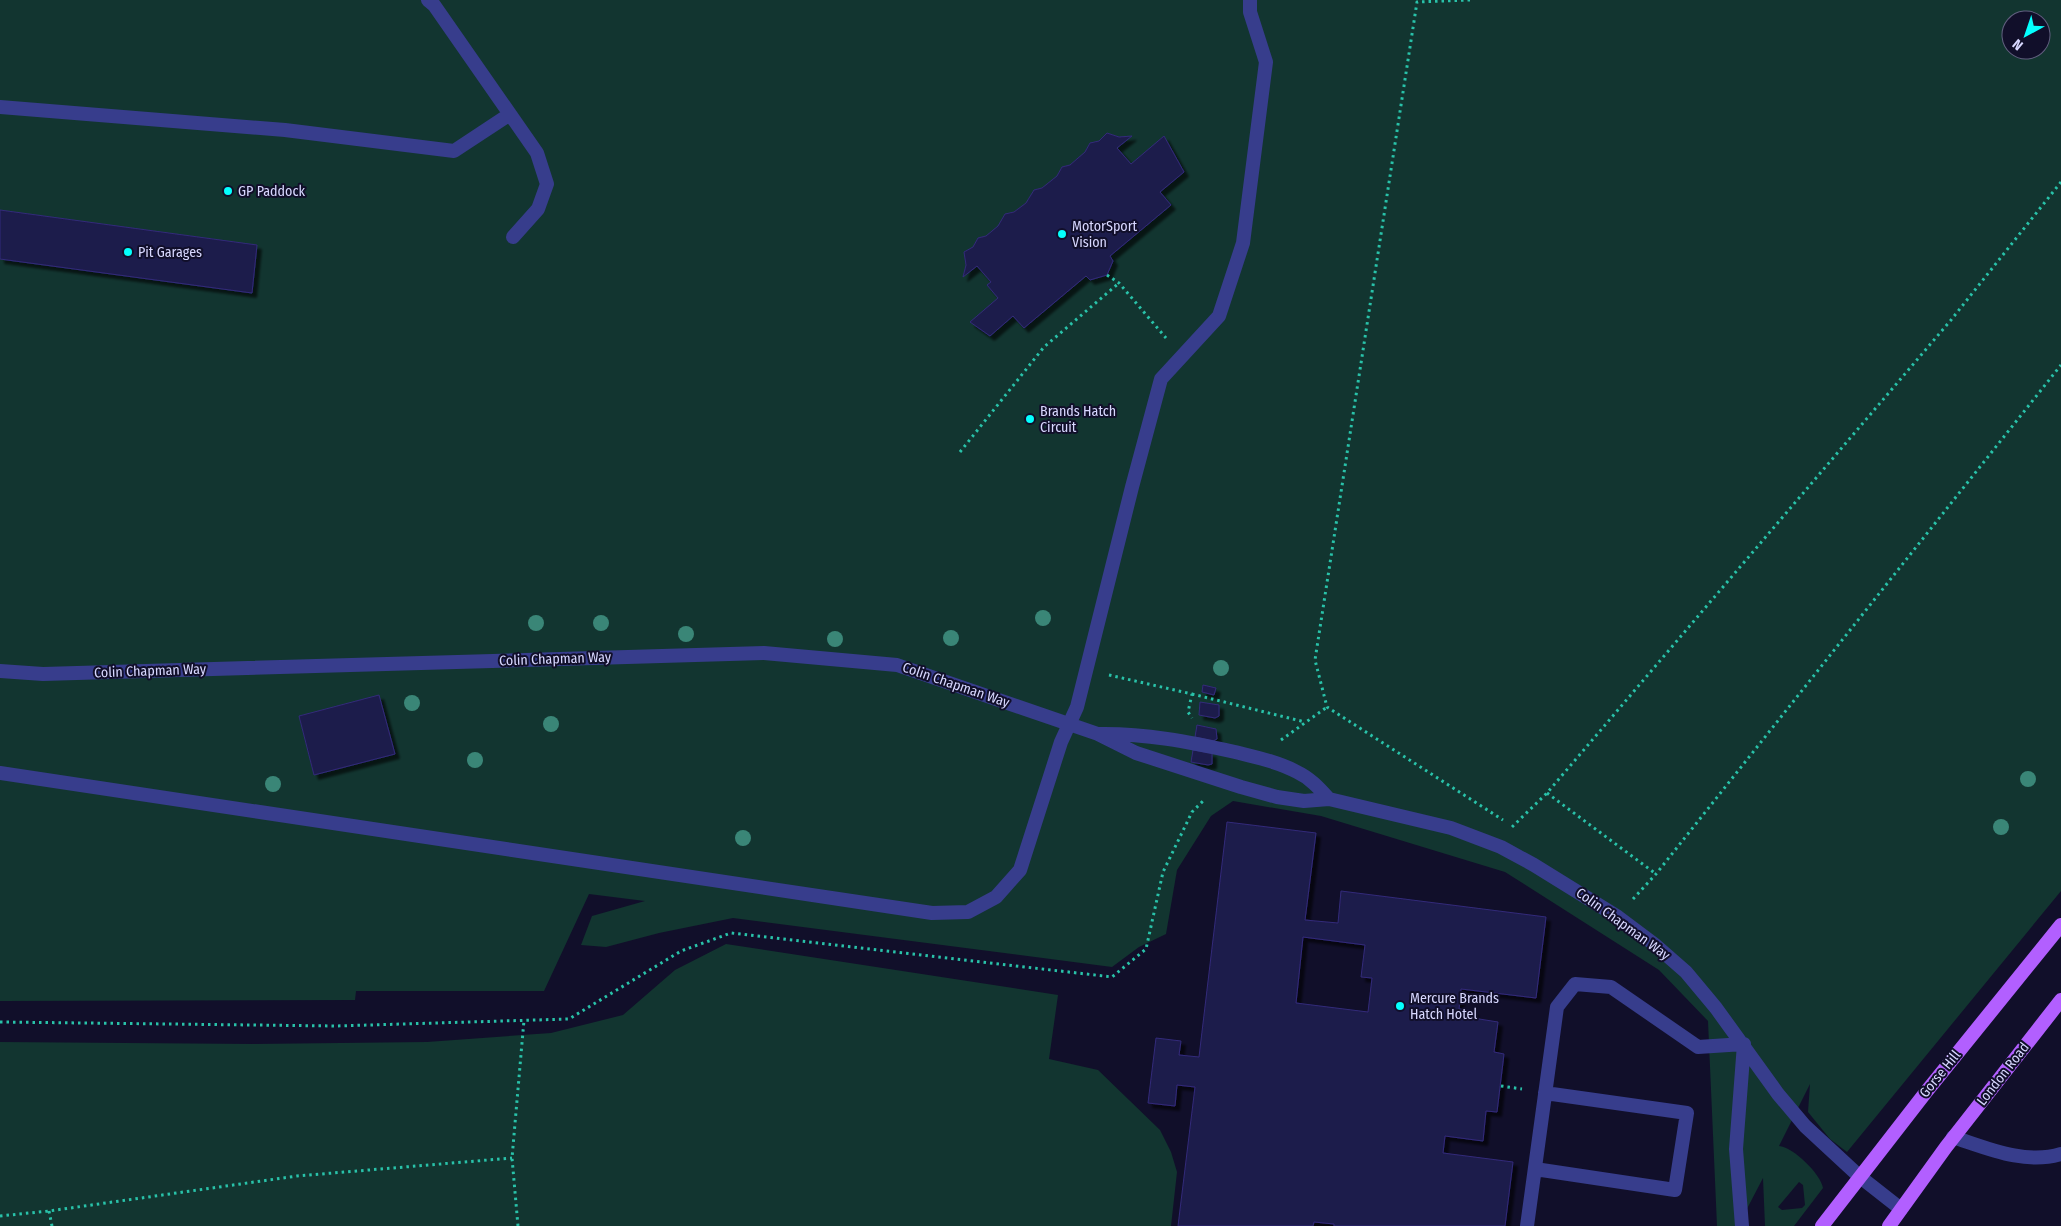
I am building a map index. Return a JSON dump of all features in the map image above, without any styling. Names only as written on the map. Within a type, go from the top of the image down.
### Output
[{"type":"main road","name":"Gorse Hill","points":[[1822,1226],[1859,1176],[2061,925]]},
{"type":"main road","name":"London Road","points":[[1950,1142],[2061,1000]]},
{"type":"main road","points":[[1889,1226],[1950,1142]]},
{"type":"lane","points":[[428,0],[434,5],[537,153],[547,184],[538,209],[513,237]]},
{"type":"lane","points":[[0,773],[932,913],[968,912],[996,897],[1020,870],[1061,742],[1077,707],[1161,379],[1219,316],[1243,243],[1266,62],[1250,12],[1250,0]]},
{"type":"lane","points":[[0,107],[285,130],[454,151],[510,114]]},
{"type":"lane","name":"Colin Chapman Way","points":[[0,672],[44,674],[764,653],[897,665],[1098,734],[1136,753],[1225,781],[1286,798],[1304,801],[1329,799],[1451,828],[1501,848],[1576,889],[1618,917],[1654,944],[1686,972],[1744,1044],[1778,1094],[1805,1126],[1859,1176],[1901,1209]]},
{"type":"lane","name":"Colin Chapman Way","points":[[1098,734],[1117,733],[1194,743],[1257,758],[1297,771],[1314,782],[1329,799]]},
{"type":"lane","points":[[1527,1226],[1557,1007],[1575,984],[1611,987],[1698,1047],[1744,1044],[1736,1149],[1742,1226]]},
{"type":"lane","points":[[1535,1169],[1675,1190],[1686,1113],[1545,1093]]},
{"type":"lane","points":[[1950,1142],[2006,1155],[2028,1157],[2061,1154]]},
{"type":"path","points":[[1470,0],[1417,2],[1315,660],[1327,708],[1513,827]]},
{"type":"path","points":[[1501,848],[1513,827],[1547,793],[1951,320],[2061,182]]},
{"type":"path","points":[[1107,275],[1118,283],[1182,356]]},
{"type":"path","points":[[960,452],[1044,347],[1118,283]]},
{"type":"path","points":[[1618,917],[1656,874],[2061,365]]},
{"type":"path","points":[[1086,670],[1306,722]]},
{"type":"path","points":[[1192,694],[1188,712],[1191,718],[1198,719]]},
{"type":"path","points":[[1257,758],[1327,708]]},
{"type":"path","points":[[1273,737],[1282,739]]},
{"type":"path","points":[[0,1022],[336,1026],[569,1019],[681,951],[731,934],[1112,977],[1146,949],[1163,872],[1192,812],[1225,781]]},
{"type":"path","points":[[1547,793],[1656,874]]},
{"type":"path","points":[[518,1226],[512,1158],[524,1020]]},
{"type":"path","points":[[0,1216],[49,1211],[297,1176],[512,1158]]},
{"type":"path","points":[[49,1211],[52,1226]]},
{"type":"green space","name":"Brands Hatch Circuit","points":[[0,0],[2061,0],[2061,891],[1847,1152],[1830,1139],[1808,1112],[1810,1084],[1779,1146],[1799,1156],[1812,1169],[1823,1188],[1794,1226],[1765,1226],[1763,1178],[1738,1226],[1717,1226],[1708,1021],[1659,970],[1505,872],[1321,816],[1233,801],[1211,816],[1177,870],[1166,934],[1139,947],[1112,967],[733,918],[659,933],[606,947],[581,945],[592,916],[645,901],[589,894],[544,991],[356,991],[355,1000],[0,1001]],"holes":[[[1799,1182],[1803,1185],[1805,1205],[1802,1208],[1782,1210],[1778,1207]]]},
{"type":"green space","points":[[726,944],[1058,995],[1049,1059],[1098,1070],[1160,1130],[1171,1152],[1177,1172],[1171,1226],[0,1226],[0,1042],[253,1044],[427,1042],[551,1033],[623,1015],[675,970]]},
{"type":"building","name":"MotorSport Vision","points":[[1107,133],[1119,137],[1132,136],[1117,148],[1131,164],[1164,136],[1184,172],[1160,192],[1171,205],[1110,256],[1113,261],[1107,275],[1090,280],[1086,276],[1024,328],[1013,316],[990,336],[970,322],[998,298],[987,285],[991,282],[977,266],[963,277],[966,265],[964,252],[973,247],[978,238],[986,236],[998,226],[1005,214],[1014,212],[1026,203],[1034,190],[1042,188],[1057,176],[1062,167],[1070,165],[1085,152],[1090,143],[1099,141]]},
{"type":"building","name":"Pit Garages","points":[[0,210],[257,245],[252,293],[0,259]]},
{"type":"building","points":[[1203,685],[1216,688],[1214,695],[1202,692]]},
{"type":"building","points":[[379,695],[395,754],[314,775],[299,716]]},
{"type":"building","points":[[1200,702],[1219,705],[1219,716],[1215,718],[1199,715]]},
{"type":"building","points":[[1197,725],[1216,729],[1217,739],[1213,741],[1195,737]]},
{"type":"building","points":[[1193,750],[1212,753],[1212,764],[1191,762]]},
{"type":"building","points":[[1227,822],[1316,833],[1305,920],[1338,923],[1341,891],[1546,917],[1536,998],[1461,989],[1459,1009],[1474,1011],[1473,1018],[1498,1022],[1494,1052],[1504,1054],[1497,1112],[1486,1111],[1483,1141],[1445,1136],[1443,1153],[1513,1162],[1505,1226],[1334,1226],[1334,1224],[1314,1222],[1313,1226],[1178,1226],[1195,1087],[1177,1085],[1175,1106],[1148,1103],[1156,1038],[1181,1041],[1179,1055],[1199,1057]],"holes":[[[1303,937],[1365,945],[1361,977],[1372,978],[1368,1012],[1296,1003]]]},
{"type":"place","name":"GP Paddock","points":[[228,191]]},
{"type":"place","name":"MotorSport Vision","points":[[1062,234]]},
{"type":"place","name":"Pit Garages","points":[[128,252]]},
{"type":"place","name":"Brands Hatch Circuit","points":[[1030,419]]},
{"type":"place","name":"Mercure Brands Hatch Hotel","points":[[1400,1006]]}]
